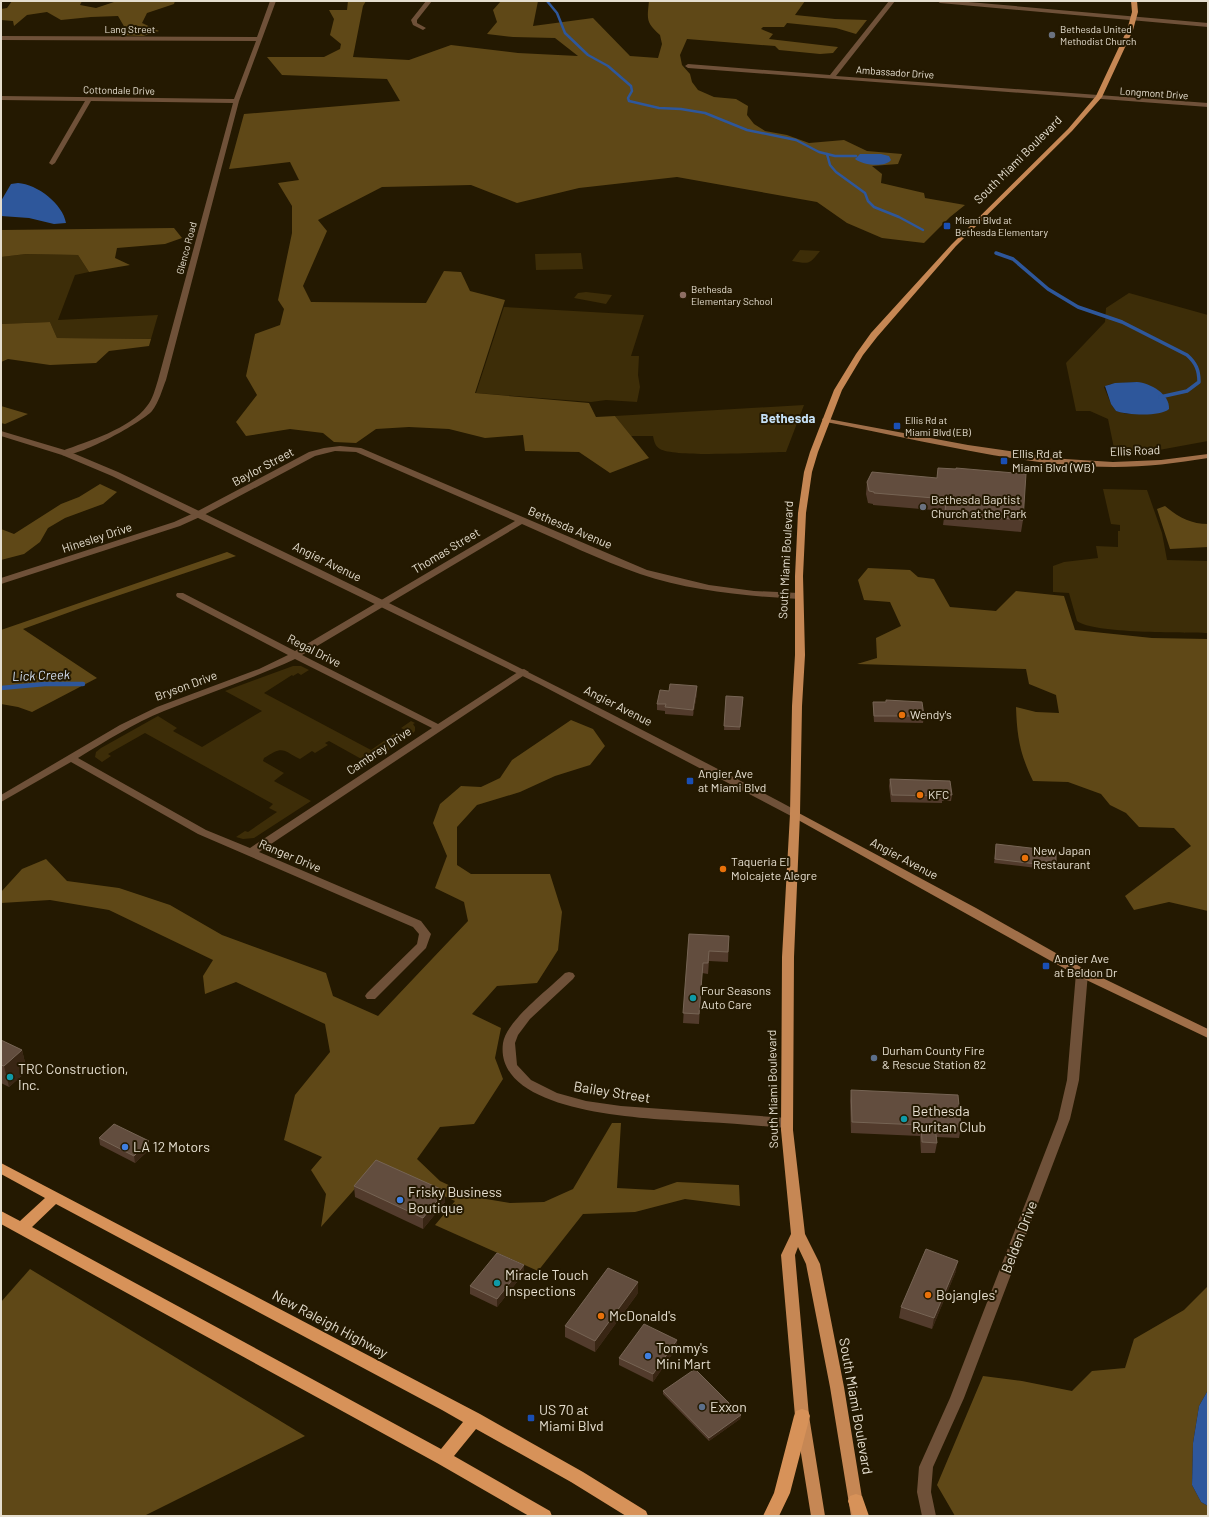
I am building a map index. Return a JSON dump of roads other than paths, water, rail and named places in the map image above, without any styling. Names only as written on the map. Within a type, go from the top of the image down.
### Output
[{"type":"highway","name":"New Raleigh Highway","points":[[1,1168],[118,1232],[474,1419],[596,1488],[640,1516]]},
{"type":"highway","points":[[21,1228],[54,1196]]},
{"type":"highway","points":[[1,1217],[443,1458],[544,1516]]},
{"type":"highway","points":[[771,1516],[782,1492],[802,1416]]},
{"type":"highway","points":[[443,1458],[474,1419]]},
{"type":"main road","name":"South Miami Boulevard","points":[[858,1511],[837,1386],[813,1264],[798,1234],[787,1123],[789,932],[795,814],[800,655],[799,596],[805,492],[814,452],[838,390],[847,373],[874,335],[954,245],[1073,127],[1099,98],[1122,49],[1134,18],[1136,6],[1134,1]]},
{"type":"main road","name":"Ellis Road","points":[[826,420],[1014,455],[1077,462],[1132,464],[1179,461],[1208,456]]},
{"type":"main road","name":"Angier Avenue","points":[[795,814],[972,910],[1082,973],[1208,1034]]},
{"type":"main road","points":[[798,1234],[788,1255],[802,1416],[818,1516]]},
{"type":"street","name":"Glenco Road","points":[[65,453],[126,426],[144,414],[154,402],[162,380],[236,101],[273,1]]},
{"type":"street","points":[[423,28],[415,24],[414,20],[429,1]]},
{"type":"street","points":[[832,77],[892,1]]},
{"type":"street","points":[[940,1],[1208,25]]},
{"type":"street","name":"Lang Street","points":[[1,38],[259,39]]},
{"type":"street","name":"Ambassador Drive","points":[[688,66],[1099,98]]},
{"type":"street","name":"Cottondale Drive","points":[[1,98],[236,101]]},
{"type":"street","name":"Longmont Drive","points":[[1099,98],[1208,105]]},
{"type":"street","points":[[52,163],[89,99]]},
{"type":"street","name":"Angier Avenue","points":[[1,433],[65,453],[115,474],[524,672],[675,749],[795,814]]},
{"type":"street","name":"Baylor Street","points":[[198,514],[312,454],[331,448],[340,448]]},
{"type":"street","name":"Bethesda Avenue","points":[[340,448],[358,450],[639,570],[677,582],[738,592],[799,596]]},
{"type":"street","name":"Hinesley Drive","points":[[1,581],[165,528],[198,514]]},
{"type":"street","name":"Thomas Street","points":[[382,603],[522,520]]},
{"type":"street","name":"Regal Drive","points":[[180,595],[437,727]]},
{"type":"street","name":"Bryson Drive","points":[[1,799],[123,727],[160,709],[262,671],[295,655],[382,603]]},
{"type":"street","name":"Cambrey Drive","points":[[250,853],[437,727],[524,672]]},
{"type":"street","name":"Ranger Drive","points":[[71,758],[202,832],[417,924],[422,928],[425,934],[422,945],[370,996]]},
{"type":"street","name":"Belden Drive","points":[[929,1516],[924,1492],[926,1467],[957,1398],[1064,1119],[1073,1080],[1082,973]]},
{"type":"street","name":"Bailey Street","points":[[569,976],[558,989],[529,1013],[516,1028],[509,1041],[507,1054],[519,1077],[537,1089],[563,1099],[596,1108],[633,1113],[787,1123]]},
{"type":"water","points":[[860,154],[881,154],[889,156],[891,160],[884,164],[873,165],[863,163],[855,159]]},
{"type":"water","points":[[18,183],[33,187],[48,196],[60,209],[66,223],[54,224],[29,218],[1,216],[1,201],[11,184]]},
{"type":"water","points":[[1137,382],[1153,387],[1163,394],[1169,409],[1165,412],[1151,414],[1128,414],[1116,411],[1111,404],[1105,386],[1115,383]]},
{"type":"water","points":[[1208,1390],[1208,1506],[1201,1502],[1192,1485],[1193,1443],[1199,1406]]},
{"type":"waterway","points":[[547,1],[557,13],[565,33],[588,55],[608,66],[631,86],[632,91],[628,98],[629,101],[659,108],[681,109],[705,113],[747,130],[796,140],[819,152],[827,154]]},
{"type":"waterway","points":[[827,154],[835,156],[856,156]]},
{"type":"waterway","points":[[827,154],[830,165],[836,172],[865,193],[868,201],[874,207],[899,217],[923,230]]},
{"type":"waterway","points":[[996,253],[1013,259],[1048,289],[1078,307],[1122,322],[1187,355],[1196,367],[1199,382],[1187,391],[1160,397]]},
{"type":"waterway","name":"Lick Creek","points":[[1,688],[45,684],[83,684]]},
{"type":"place","name":"Bethesda United Methodist Church","points":[[1052,35]]},
{"type":"place","name":"Miami Blvd at Bethesda Elementary","points":[[947,226]]},
{"type":"place","name":"Bethesda Elementary School","points":[[683,295]]},
{"type":"place","name":"Ellis Rd at Miami Blvd (EB)","points":[[897,426]]},
{"type":"place","name":"Ellis Rd at Miami Blvd (WB)","points":[[1004,461]]},
{"type":"place","name":"Bethesda Baptist Church at the Park","points":[[923,507]]},
{"type":"place","name":"Wendy's","points":[[902,715]]},
{"type":"place","name":"Angier Ave at Miami Blvd","points":[[690,781]]},
{"type":"place","name":"KFC","points":[[920,795]]},
{"type":"place","name":"New Japan Restaurant","points":[[1025,858]]},
{"type":"place","name":"Taqueria El Molcajete Alegre","points":[[723,869]]},
{"type":"place","name":"Angier Ave at Beldon Dr","points":[[1046,966]]},
{"type":"place","name":"Four Seasons Auto Care","points":[[693,998]]},
{"type":"place","name":"Durham County Fire & Rescue Station 82","points":[[874,1058]]},
{"type":"place","name":"TRC Construction, Inc.","points":[[10,1077]]},
{"type":"place","name":"Bethesda Ruritan Club","points":[[904,1119]]},
{"type":"place","name":"LA 12 Motors","points":[[125,1147]]},
{"type":"place","name":"Frisky Business Boutique","points":[[400,1200]]},
{"type":"place","name":"Miracle Touch Inspections","points":[[497,1283]]},
{"type":"place","name":"Bojangles'","points":[[928,1295]]},
{"type":"place","name":"McDonald's","points":[[601,1316]]},
{"type":"place","name":"Tommy's Mini Mart","points":[[648,1356]]},
{"type":"place","name":"Exxon","points":[[702,1407]]},
{"type":"place","name":"US 70 at Miami Blvd","points":[[531,1418]]},
{"type":"district","name":"Bethesda","points":[[788,418]]}]
